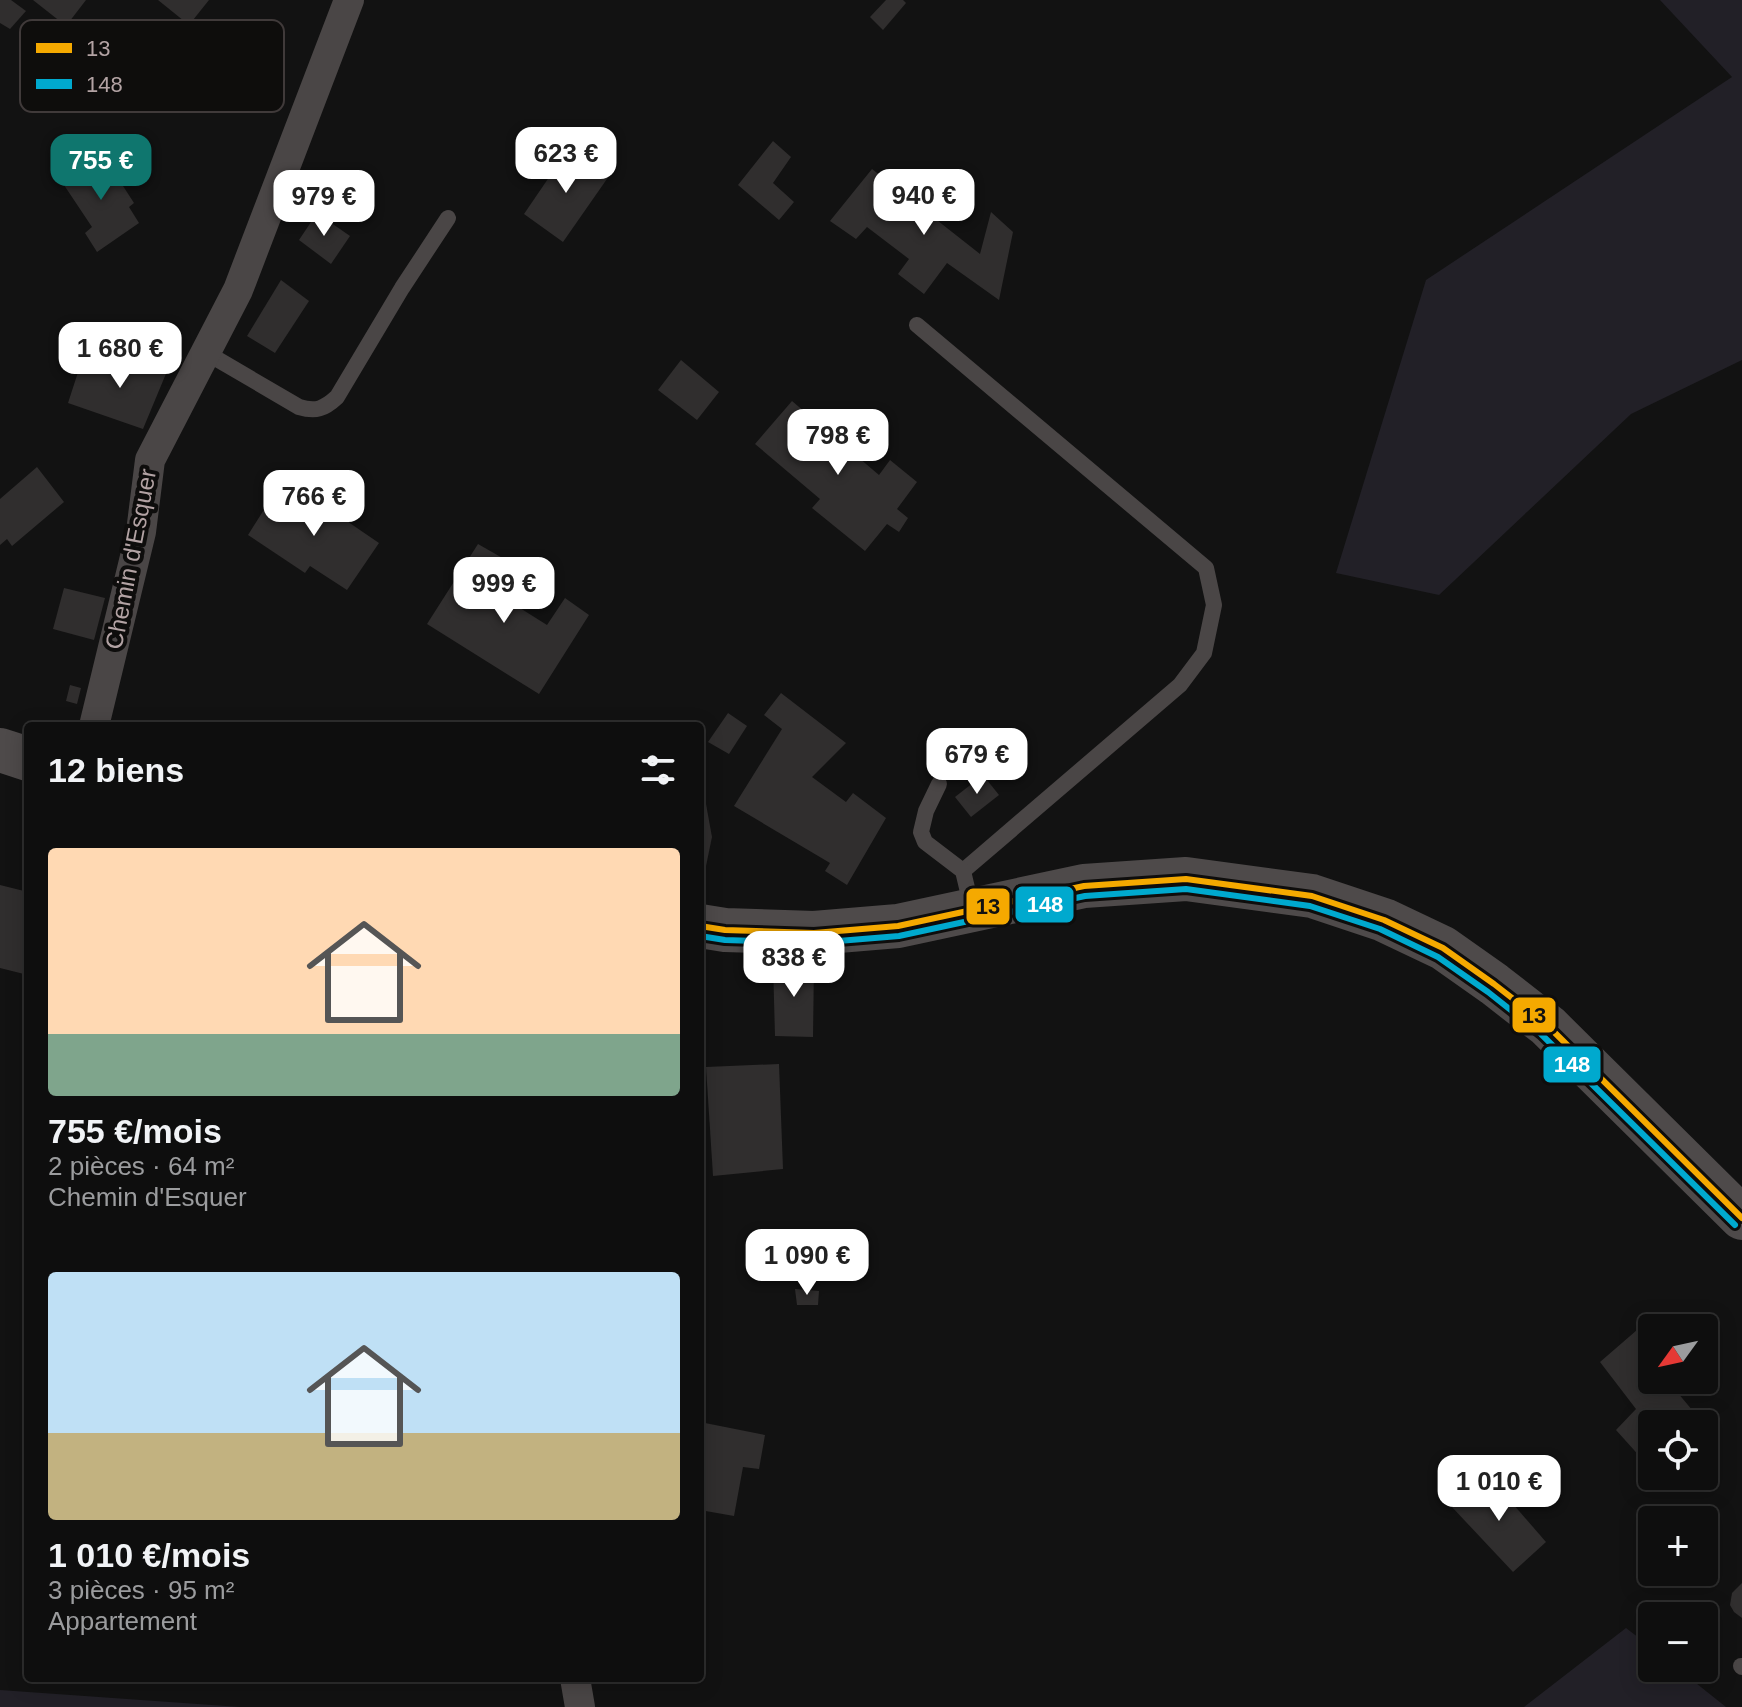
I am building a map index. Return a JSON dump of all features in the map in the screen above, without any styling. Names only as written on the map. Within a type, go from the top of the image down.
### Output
[{"type":"main road","points":[[0,750],[24,758]]},
{"type":"main road","points":[[704,927],[814,933],[898,926],[968,891],[1186,879],[1312,896],[1396,926],[1443,948],[1494,984],[1548,1026],[1742,1218]]},
{"type":"street","name":"Chemin d'Esquer","points":[[95,722],[141,532],[150,460],[238,290],[349,0]]},
{"type":"street","points":[[576,1682],[580,1707]]},
{"type":"lane","points":[[205,352],[286,401],[311,410],[328,406],[337,397],[448,218]]},
{"type":"lane","points":[[917,325],[1206,568],[1214,605],[1204,653],[1180,685],[968,891],[925,842],[921,832],[926,811],[939,784]]},
{"type":"shaded area","points":[[1660,0],[1742,0],[1742,360],[1631,414],[1439,595],[1336,573],[1426,280],[1732,77]]},
{"type":"shaded area","points":[[1626,1628],[1638,1637],[1638,1682],[1695,1682],[1726,1707],[1524,1707]]},
{"type":"shaded area","points":[[0,1690],[240,1707],[0,1707]]},
{"type":"building","points":[[0,0],[11,0],[26,11],[10,29],[0,23]]},
{"type":"building","points":[[33,0],[86,0],[71,20],[58,20]]},
{"type":"building","points":[[158,0],[209,0],[193,20],[183,20]]},
{"type":"building","points":[[886,0],[903,0],[906,3],[883,30],[870,17]]},
{"type":"building","points":[[773,141],[791,157],[773,183],[794,202],[779,220],[738,185]]},
{"type":"building","points":[[569,148],[609,176],[563,242],[524,214]]},
{"type":"building","points":[[93,154],[108,177],[114,172],[134,203],[129,207],[139,223],[97,252],[85,233],[92,227],[60,179]]},
{"type":"building","points":[[872,169],[980,254],[991,212],[1013,232],[999,300],[947,263],[924,294],[898,274],[909,259],[867,227],[856,239],[830,221]]},
{"type":"building","points":[[317,213],[350,236],[331,264],[299,240]]},
{"type":"building","points":[[281,280],[309,301],[275,353],[247,336]]},
{"type":"building","points":[[142,353],[170,364],[143,429],[68,403],[81,363],[132,374]]},
{"type":"building","points":[[681,360],[719,392],[697,420],[658,390]]},
{"type":"building","points":[[792,401],[879,475],[890,460],[917,482],[897,509],[908,518],[899,532],[887,524],[865,551],[812,508],[820,499],[755,444]]},
{"type":"building","points":[[37,467],[64,502],[12,546],[7,539],[0,545],[0,499]]},
{"type":"building","points":[[294,485],[379,543],[347,590],[310,566],[305,573],[248,535],[265,508],[274,513]]},
{"type":"building","points":[[478,544],[506,560],[488,588],[547,625],[565,598],[589,615],[539,694],[427,624]]},
{"type":"building","points":[[64,588],[105,598],[94,640],[53,629]]},
{"type":"building","points":[[70,685],[81,688],[77,704],[66,701]]},
{"type":"building","points":[[781,693],[846,743],[812,777],[846,802],[853,793],[886,818],[847,885],[825,871],[830,863],[734,806],[782,729],[764,715]]},
{"type":"building","points":[[728,713],[747,726],[729,754],[708,742]]},
{"type":"building","points":[[983,775],[999,795],[971,817],[955,797]]},
{"type":"building","points":[[704,804],[712,837],[704,866]]},
{"type":"building","points":[[0,885],[24,891],[24,974],[0,968]]},
{"type":"building","points":[[773,963],[814,963],[813,1037],[775,1036]]},
{"type":"building","points":[[779,1064],[783,1169],[713,1176],[706,1067]]},
{"type":"building","points":[[795,1289],[819,1291],[818,1305],[797,1305]]},
{"type":"building","points":[[1638,1329],[1638,1394],[1679,1394],[1692,1410],[1638,1410],[1638,1454],[1616,1430],[1636,1409],[1600,1362]]},
{"type":"building","points":[[704,1423],[765,1435],[759,1469],[743,1467],[734,1516],[704,1511]]},
{"type":"building","points":[[1487,1474],[1546,1542],[1513,1572],[1451,1506]]},
{"type":"building","points":[[1742,1583],[1742,1618],[1730,1605],[1732,1593]]},
{"type":"transit line","name":"13","points":[[704,927],[814,933],[898,926],[1084,886],[1186,879],[1312,896],[1384,920],[1443,948],[1494,984],[1548,1026],[1742,1218]]},
{"type":"transit line","name":"148","points":[[704,937],[814,943],[899,936],[1085,896],[1186,889],[1310,906],[1380,929],[1438,957],[1488,992],[1541,1034],[1735,1225]]}]
